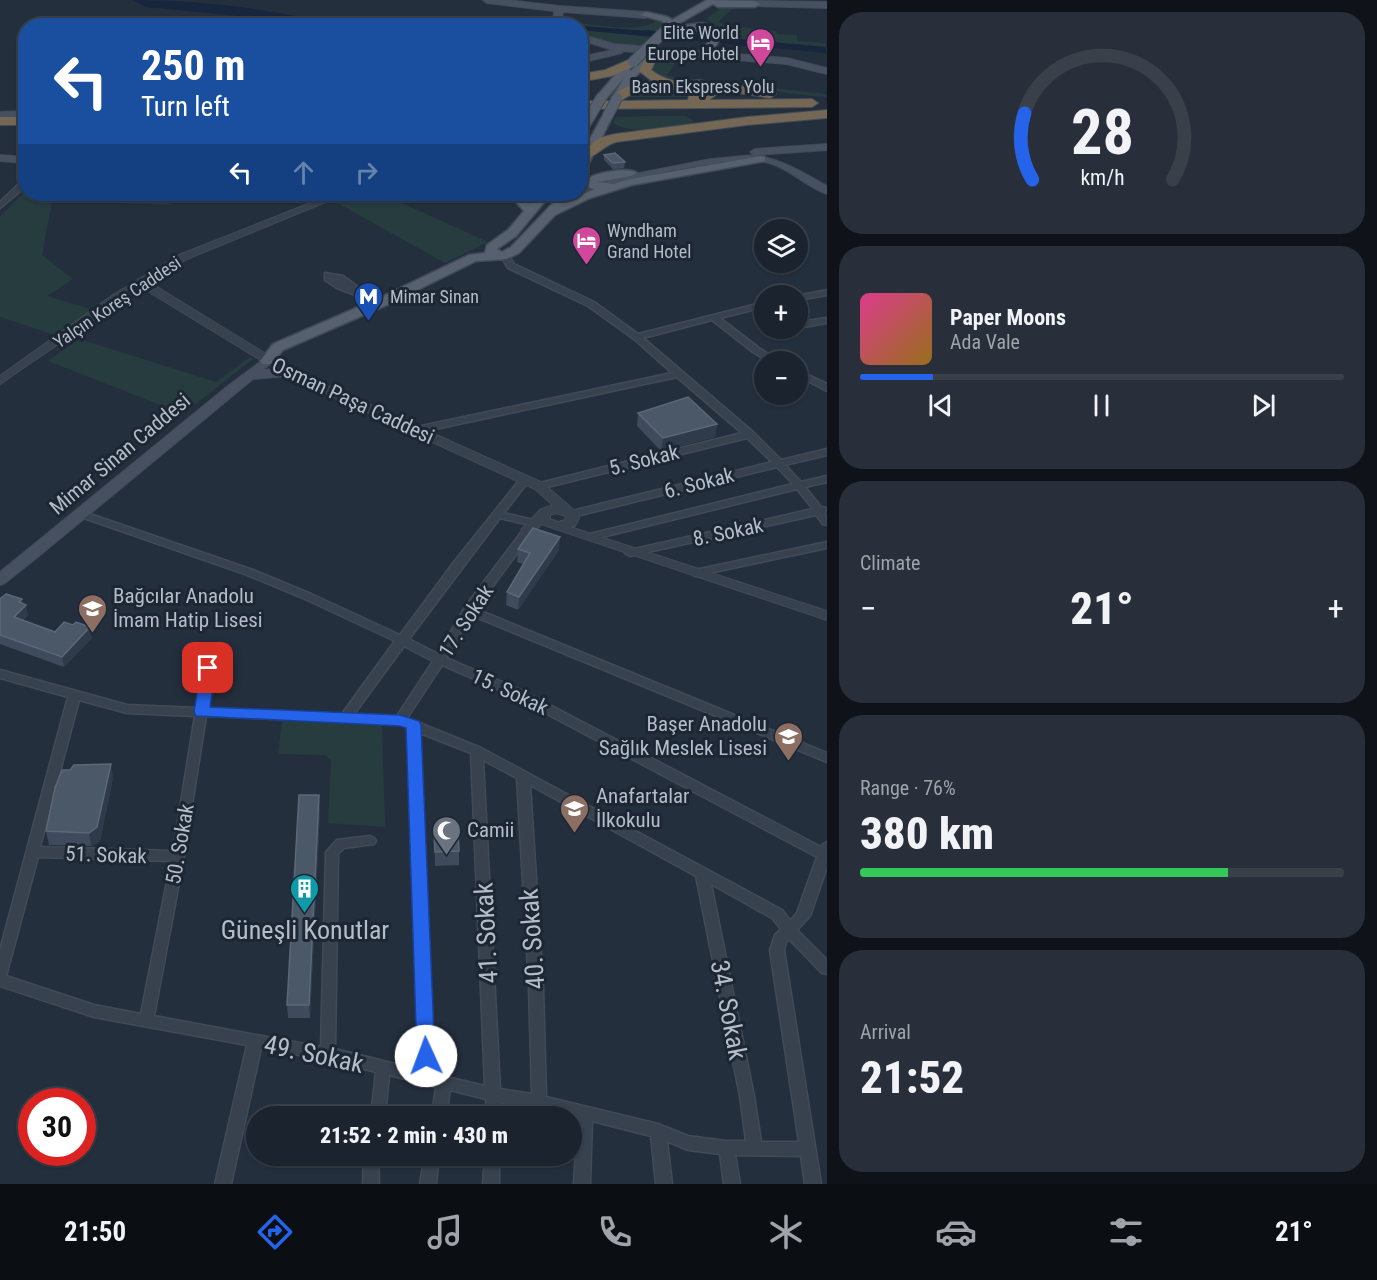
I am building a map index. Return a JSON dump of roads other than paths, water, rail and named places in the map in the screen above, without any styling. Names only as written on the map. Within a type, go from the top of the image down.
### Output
[{"type":"highway","points":[[652,56],[645,71],[662,81],[721,86],[826,101]]},
{"type":"highway","points":[[588,78],[608,73],[633,62]]},
{"type":"highway","points":[[588,83],[597,87],[601,92],[601,98]]},
{"type":"highway","points":[[588,100],[705,98],[712,92],[698,87],[649,86],[631,89],[617,98]]},
{"type":"highway","points":[[669,99],[826,101]]},
{"type":"highway","name":"Basın Ekspress Yolu","points":[[588,105],[826,101]]},
{"type":"highway","points":[[588,117],[826,112]]},
{"type":"highway","points":[[588,153],[604,141],[615,138],[826,112]]},
{"type":"highway","name":"Basın Ekspress Yolu","points":[[588,117],[826,112]]},
{"type":"highway","points":[[607,117],[607,124],[611,128],[629,132],[683,128],[699,122],[689,115],[649,114]]},
{"type":"highway","points":[[0,121],[18,121]]},
{"type":"highway","points":[[0,127],[18,126]]},
{"type":"main road","points":[[488,0],[559,9],[646,15],[662,18],[676,25],[700,26],[719,34]]},
{"type":"main road","points":[[742,0],[755,4]]},
{"type":"main road","points":[[588,152],[630,76],[652,56],[676,25],[699,16],[719,1]]},
{"type":"main road","points":[[588,112],[633,62],[676,25],[719,1],[826,5]]},
{"type":"main road","points":[[646,15],[661,14],[678,7],[676,25]]},
{"type":"main road","points":[[559,9],[561,18]]},
{"type":"main road","points":[[565,18],[570,10]]},
{"type":"main road","points":[[699,16],[702,22],[720,30],[711,52]]},
{"type":"main road","points":[[588,42],[598,49]]},
{"type":"main road","points":[[588,46],[598,49]]},
{"type":"main road","points":[[588,55],[598,49]]},
{"type":"main road","points":[[588,51],[640,49],[711,52],[786,61],[826,71]]},
{"type":"main road","points":[[0,115],[18,114]]},
{"type":"main road","points":[[813,148],[801,153],[790,162],[769,156],[747,153],[596,178],[590,183],[599,187],[630,182],[769,156],[813,148],[826,147]]},
{"type":"main road","points":[[747,153],[598,183],[736,159],[769,156],[826,191]]},
{"type":"main road","points":[[0,158],[18,159]]},
{"type":"main road","points":[[588,158],[591,172],[612,176]]},
{"type":"main road","points":[[797,158],[807,172],[826,186]]},
{"type":"main road","points":[[588,195],[630,182]]},
{"type":"main road","points":[[521,201],[531,212]]},
{"type":"main road","points":[[501,257],[491,253],[491,248],[512,233],[540,201]]},
{"type":"main road","points":[[264,360],[278,347],[382,302],[473,258],[501,257],[514,250],[561,201]]},
{"type":"main road","points":[[552,212],[575,201]]},
{"type":"main road","name":"Mimar Sinan Caddesi","points":[[0,580],[145,458],[248,376],[264,360]]},
{"type":"main road","name":"Mimar Sinan Caddesi","points":[[0,569],[264,360]]},
{"type":"main road","points":[[248,376],[288,372]]},
{"type":"street","points":[[1,203],[18,189]]},
{"type":"street","name":"Yalçın Koreş Caddesi","points":[[0,381],[141,282],[183,257],[323,201]]},
{"type":"street","points":[[501,257],[511,266],[591,304],[637,337],[750,434],[823,510],[826,522]]},
{"type":"street","name":"Osman Paşa Caddesi","points":[[141,282],[264,360],[539,486],[571,514],[580,529],[590,537]]},
{"type":"street","points":[[359,292],[382,302]]},
{"type":"street","points":[[808,295],[826,292]]},
{"type":"street","points":[[637,337],[754,307]]},
{"type":"street","points":[[715,318],[758,351]]},
{"type":"street","points":[[808,323],[826,320]]},
{"type":"street","points":[[417,430],[679,374]]},
{"type":"street","points":[[808,379],[826,388]]},
{"type":"street","name":"5. Sokak","points":[[539,486],[750,434]]},
{"type":"street","name":"6. Sokak","points":[[571,514],[826,452]]},
{"type":"street","points":[[345,718],[402,639],[525,479]]},
{"type":"street","points":[[590,537],[826,479]]},
{"type":"street","points":[[539,486],[548,503],[549,519]]},
{"type":"street","points":[[497,514],[530,528],[549,519],[556,508],[571,514],[567,525],[549,519]]},
{"type":"street","name":"8. Sokak","points":[[630,553],[823,510]]},
{"type":"street","name":"15. Sokak","points":[[81,514],[249,572],[402,639],[440,660],[519,694],[826,853]]},
{"type":"street","name":"Osman Paşa Caddesi","points":[[549,519],[570,533],[590,537],[630,553],[826,616]]},
{"type":"street","name":"17. Sokak","points":[[400,720],[440,660],[469,610],[530,528]]},
{"type":"street","points":[[695,573],[826,544]]},
{"type":"street","points":[[469,610],[826,758]]},
{"type":"street","name":"50. Sokak","points":[[147,1019],[178,856],[208,668]]},
{"type":"street","points":[[0,674],[127,709],[400,720],[477,751],[777,914],[801,944],[826,969]]},
{"type":"street","points":[[0,975],[74,696]]},
{"type":"street","points":[[414,725],[427,1080]]},
{"type":"street","name":"41. Sokak","points":[[477,751],[494,1106]]},
{"type":"street","name":"40. Sokak","points":[[523,775],[536,987],[539,1102]]},
{"type":"street","points":[[328,1055],[332,852],[341,843],[370,841]]},
{"type":"street","name":"51. Sokak","points":[[34,852],[178,856]]},
{"type":"street","points":[[813,1184],[777,950],[780,939],[803,916],[826,853]]},
{"type":"street","name":"34. Sokak","points":[[702,873],[747,1096],[754,1147]]},
{"type":"street","name":"49. Sokak","points":[[0,980],[94,1011],[147,1019],[328,1055],[427,1080],[585,1113],[658,1131],[688,1143],[726,1148],[806,1149]]},
{"type":"street","points":[[223,1184],[255,1042]]},
{"type":"street","points":[[379,1106],[383,1069]]},
{"type":"street","points":[[440,1106],[444,1083]]},
{"type":"street","points":[[582,1184],[585,1113]]},
{"type":"street","points":[[658,1131],[664,1184]]},
{"type":"street","points":[[726,1148],[732,1184]]},
{"type":"street","points":[[371,1166],[371,1184]]},
{"type":"street","points":[[428,1184],[430,1166]]},
{"type":"street","points":[[491,1184],[492,1166]]},
{"type":"water","points":[[132,0],[236,7],[306,18],[260,18],[146,7]]},
{"type":"water","points":[[588,26],[660,32],[655,37],[588,31]]},
{"type":"water","points":[[726,38],[826,47],[826,53],[723,43]]},
{"type":"waterway","points":[[645,33],[745,43]]},
{"type":"tunnel","points":[[588,186],[599,184]]},
{"type":"place","name":"Elite World Europe Hotel","points":[[760,68]]},
{"type":"place","name":"Wyndham Grand Hotel","points":[[586,266]]},
{"type":"place","name":"Mimar Sinan","points":[[369,322]]},
{"type":"place","name":"Bağcılar Anadolu İmam Hatip Lisesi","points":[[92,634]]},
{"type":"place","name":"Başer Anadolu Sağlık Meslek Lisesi","points":[[788,762]]},
{"type":"place","name":"Anafartalar İlkokulu","points":[[575,834]]},
{"type":"place","name":"Camii","points":[[446,856]]},
{"type":"place","name":"Güneşli Konutlar","points":[[305,914]]}]
